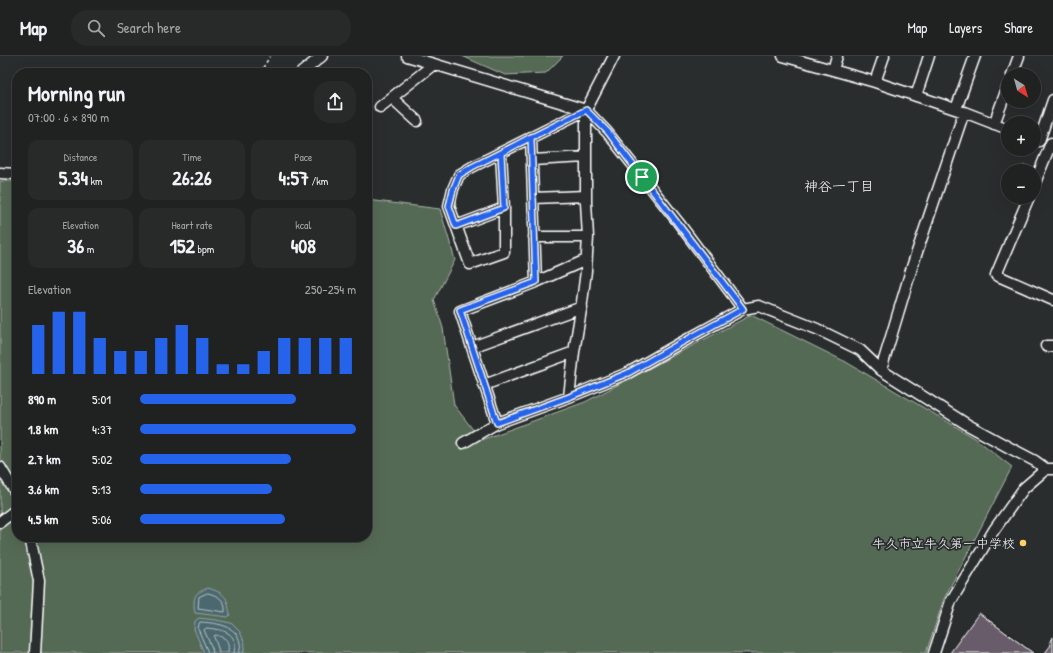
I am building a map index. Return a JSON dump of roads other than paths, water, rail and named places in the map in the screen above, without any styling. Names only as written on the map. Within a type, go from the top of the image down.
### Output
[{"type":"street","points":[[307,68],[322,56]]},
{"type":"street","points":[[406,56],[586,110],[608,132],[743,309]]},
{"type":"street","points":[[569,397],[574,352],[582,307],[588,237],[586,196],[586,110],[614,56]]},
{"type":"street","points":[[833,70],[837,56]]},
{"type":"street","points":[[875,82],[884,56]]},
{"type":"street","points":[[916,96],[929,56]]},
{"type":"street","points":[[880,370],[960,111],[975,56]]},
{"type":"street","points":[[1015,68],[1019,56]]},
{"type":"street","points":[[789,57],[875,82],[1001,126]]},
{"type":"street","points":[[380,107],[434,64]]},
{"type":"street","points":[[392,98],[417,121]]},
{"type":"street","points":[[1041,128],[1053,100]]},
{"type":"street","points":[[994,124],[1001,105]]},
{"type":"street","points":[[501,153],[504,208],[504,252],[470,264],[449,206],[459,175],[472,167],[586,110]]},
{"type":"street","points":[[531,137],[536,282]]},
{"type":"street","points":[[1041,141],[1052,143],[1041,169]]},
{"type":"street","points":[[532,160],[586,157]]},
{"type":"street","points":[[0,173],[12,174]]},
{"type":"street","points":[[533,198],[586,196]]},
{"type":"street","points":[[1026,204],[996,275],[1053,300]]},
{"type":"street","points":[[456,226],[504,208]]},
{"type":"street","points":[[534,237],[588,237]]},
{"type":"street","points":[[497,423],[460,310],[536,282],[586,260]]},
{"type":"street","points":[[463,443],[497,423],[569,397],[628,373],[743,309],[759,306],[817,329],[860,350],[880,370],[968,425],[1050,469],[1024,488],[994,530],[951,601],[934,653]]},
{"type":"street","points":[[472,347],[582,307]]},
{"type":"street","points":[[484,385],[574,352]]},
{"type":"street","points":[[0,467],[12,487]]},
{"type":"street","points":[[0,522],[12,513]]},
{"type":"street","points":[[31,542],[39,581],[36,653]]},
{"type":"water","points":[[208,588],[219,592],[225,597],[230,615],[228,617],[195,613],[195,596]]},
{"type":"water","points":[[199,618],[231,623],[240,632],[245,644],[243,653],[204,653],[194,629],[195,621]]},
{"type":"place","name":"牛久市立牛久第一中学校","points":[[1023,543]]},
{"type":"district","name":"神谷一丁目","points":[[839,186]]}]
